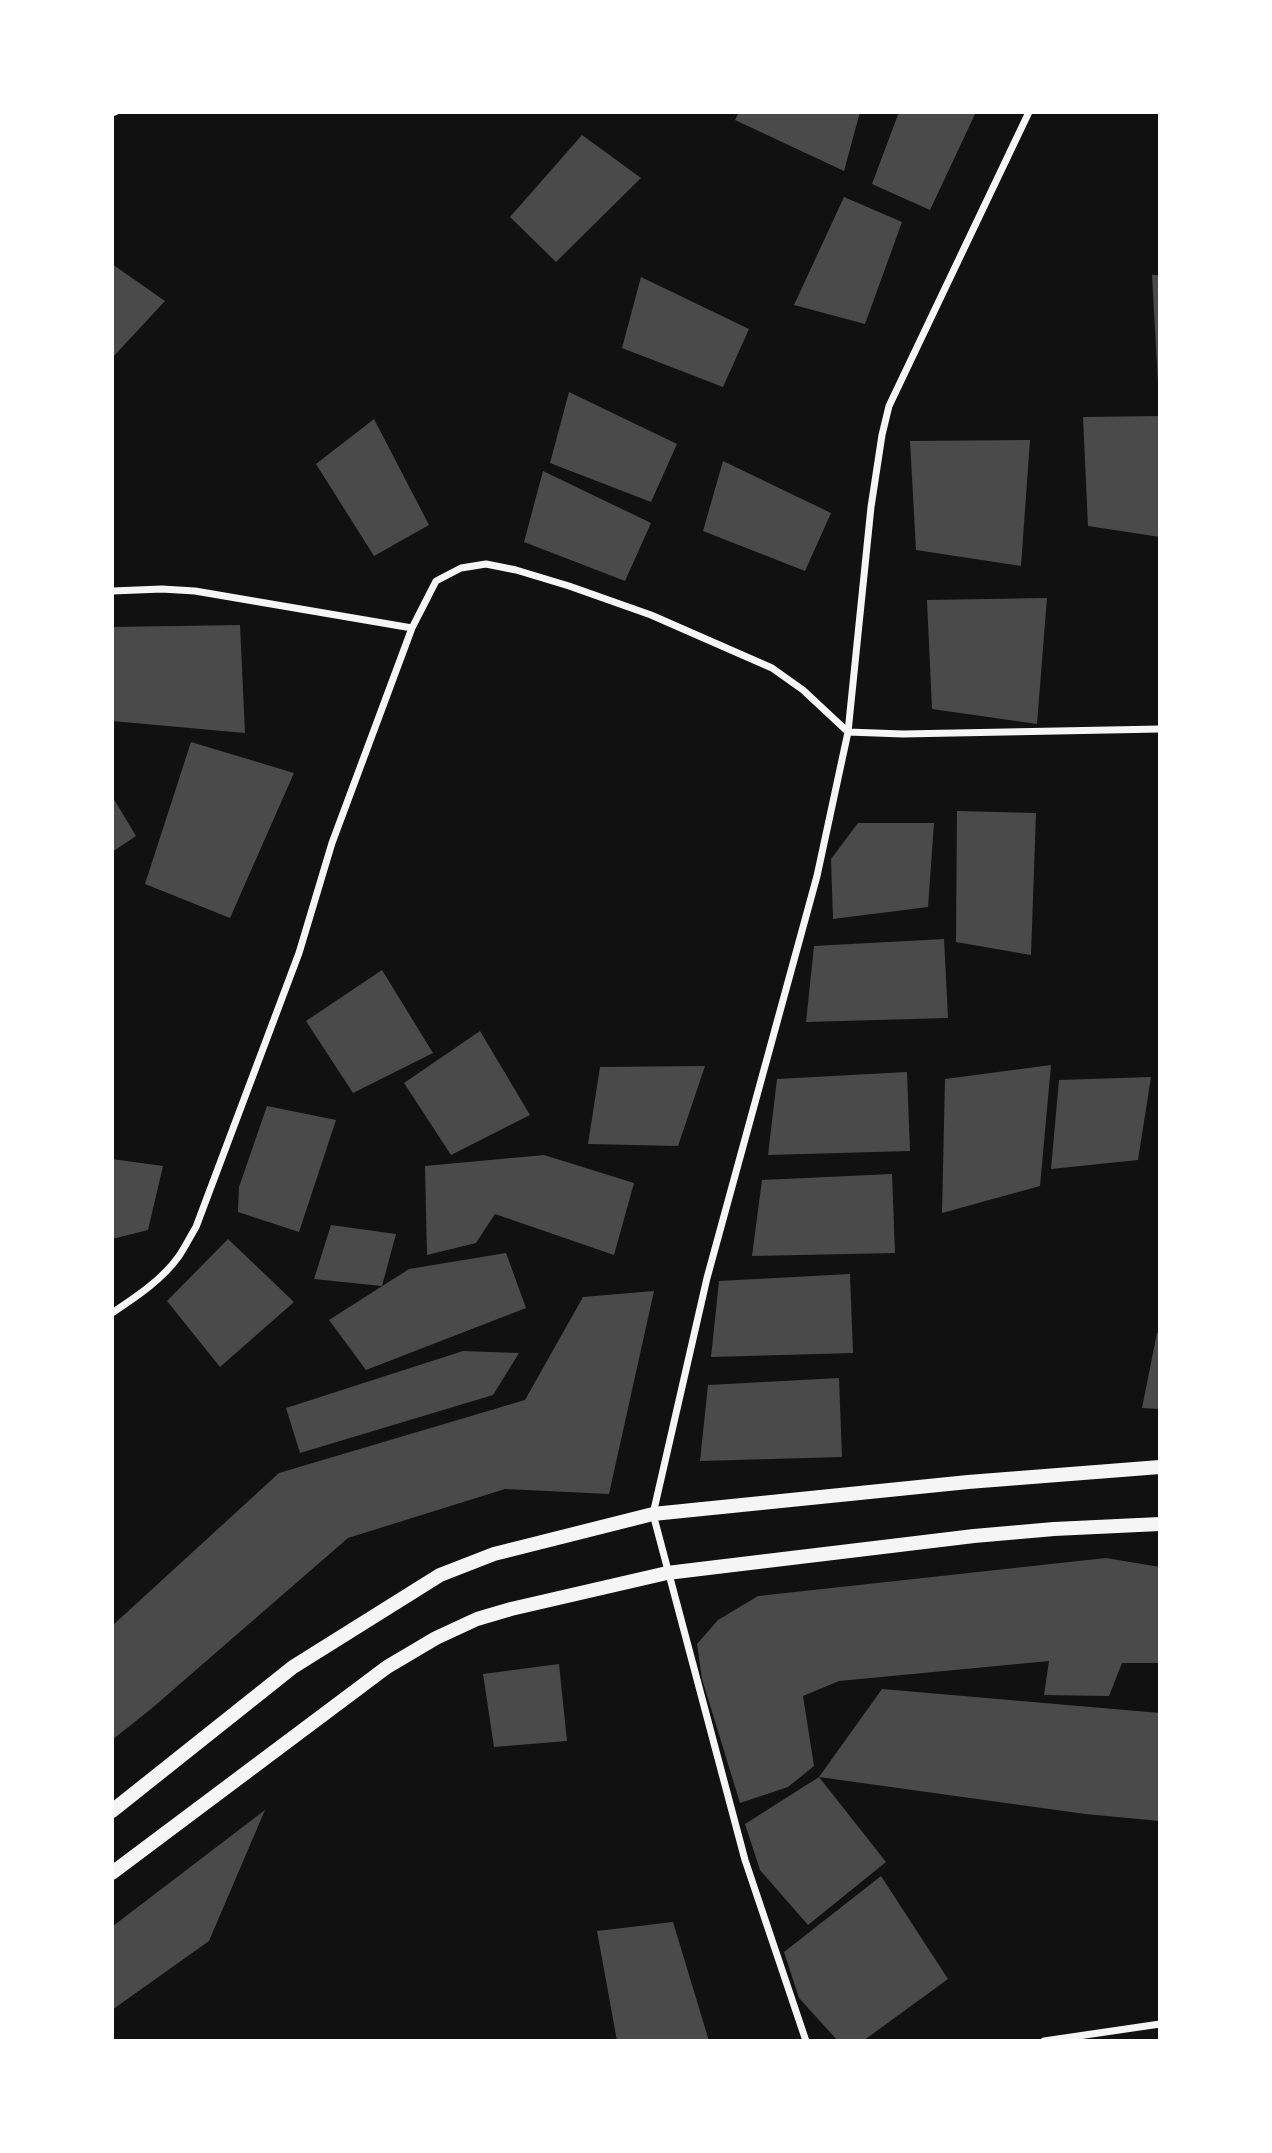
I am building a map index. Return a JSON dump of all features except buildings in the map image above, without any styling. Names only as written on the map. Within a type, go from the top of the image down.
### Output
[{"type":"main road","points":[[112,1811],[293,1667],[440,1575],[494,1554],[653,1514],[968,1482],[1160,1467]]},
{"type":"main road","points":[[112,1873],[387,1667],[436,1638],[477,1619],[667,1573],[974,1536],[1160,1524]]},
{"type":"street","points":[[806,2041],[744,1860],[653,1514],[707,1278],[817,876],[848,732],[871,507],[889,406],[1029,112]]},
{"type":"street","points":[[112,1313],[159,1278],[178,1257],[196,1227],[299,953],[332,843],[412,628],[436,581],[461,568],[486,564],[569,586],[651,615],[772,668],[803,690],[848,732],[903,734],[1160,729]]},
{"type":"street","points":[[112,591],[195,591],[412,628]]},
{"type":"street","points":[[1044,2041],[1160,2024]]}]
